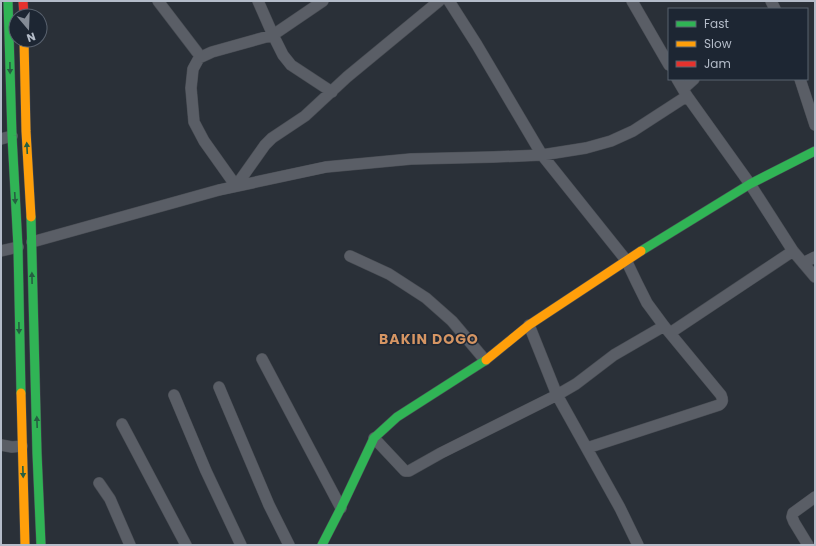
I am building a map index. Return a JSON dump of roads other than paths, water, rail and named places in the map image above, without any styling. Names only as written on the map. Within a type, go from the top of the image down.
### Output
[{"type":"street","points":[[8,1],[5,42],[18,247],[25,545]]},
{"type":"street","points":[[158,1],[197,52]]},
{"type":"street","points":[[258,1],[273,35],[290,65],[332,92]]},
{"type":"street","points":[[236,186],[204,141],[194,122],[191,88],[193,69],[200,58],[212,52],[273,35],[323,1]]},
{"type":"street","points":[[236,186],[265,145],[272,138],[305,116],[347,77],[439,1]]},
{"type":"street","points":[[449,1],[477,45],[542,155],[626,260],[647,303],[667,330],[722,395],[723,399],[719,405],[587,448]]},
{"type":"street","points":[[632,1],[668,63]]},
{"type":"street","points":[[24,48],[26,131],[32,242],[41,545]]},
{"type":"street","points":[[678,80],[750,184],[793,251],[815,277]]},
{"type":"street","points":[[32,242],[219,190],[326,167],[411,159],[542,155],[586,148],[611,141],[633,131],[685,92],[693,80]]},
{"type":"street","points":[[800,80],[815,125]]},
{"type":"street","points":[[1,139],[12,136]]},
{"type":"street","points":[[322,545],[374,438],[398,417],[485,360],[529,325],[626,260],[750,184],[815,151]]},
{"type":"street","points":[[1,251],[18,247]]},
{"type":"street","points":[[374,438],[405,471],[409,471],[441,453],[557,395],[576,384],[614,355],[667,330],[793,251]]},
{"type":"street","points":[[350,256],[389,274],[426,298],[452,321],[485,360]]},
{"type":"street","points":[[804,264],[815,257]]},
{"type":"street","points":[[19,301],[33,300]]},
{"type":"street","points":[[529,325],[557,395],[620,508],[638,545]]},
{"type":"street","points":[[262,359],[341,508]]},
{"type":"street","points":[[219,387],[269,505],[289,545]]},
{"type":"street","points":[[174,395],[206,471],[241,545]]},
{"type":"street","points":[[122,424],[186,545]]},
{"type":"street","points":[[1,444],[12,447],[22,446]]},
{"type":"street","points":[[99,483],[110,499],[130,545]]},
{"type":"street","points":[[808,545],[792,516],[793,512],[815,497]]},
{"type":"district","name":"BAKIN DOGO","points":[[429,339]]}]
